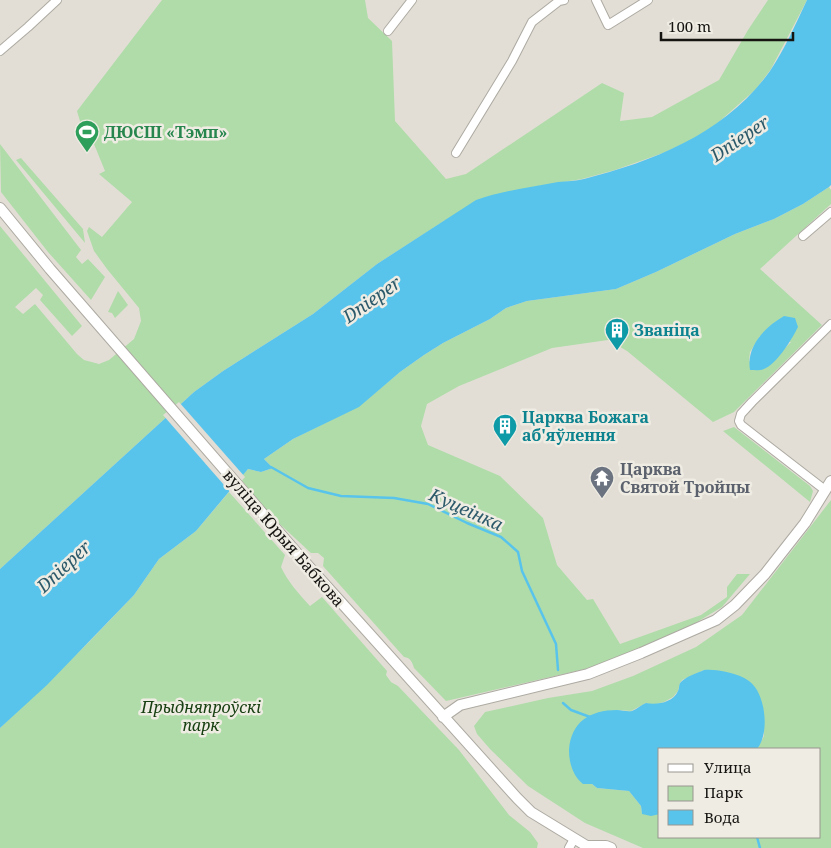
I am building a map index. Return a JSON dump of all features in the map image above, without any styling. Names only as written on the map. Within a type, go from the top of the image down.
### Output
[{"type":"main road","name":"вуліца Юрыя Бабкова","points":[[0,208],[50,269],[303,560],[517,798],[572,844],[611,848]]},
{"type":"main road","points":[[443,717],[460,705],[588,674],[716,620],[735,605],[770,568],[805,523],[828,485]]},
{"type":"street","points":[[0,51],[57,0]]},
{"type":"street","points":[[388,32],[412,0]]},
{"type":"street","points":[[456,153],[512,61],[532,22],[559,1],[564,0]]},
{"type":"street","points":[[596,0],[608,25],[648,0]]},
{"type":"street","points":[[803,236],[831,212]]},
{"type":"street","points":[[828,485],[740,425],[739,421],[741,414],[752,402],[831,324]]},
{"type":"green space","points":[[162,0],[365,0],[368,18],[392,41],[395,121],[446,179],[466,174],[602,83],[624,93],[620,121],[652,117],[719,80],[768,0],[807,0],[771,69],[756,89],[712,128],[663,153],[615,170],[582,179],[539,186],[444,221],[377,264],[313,314],[223,371],[194,392],[0,569],[0,226],[82,326],[72,336],[40,300],[43,295],[36,288],[15,307],[23,314],[35,304],[77,354],[84,360],[99,364],[109,360],[134,339],[141,321],[139,308],[94,251],[87,231],[89,227],[102,237],[132,202],[99,174],[105,171],[87,127],[82,128],[77,111]]},
{"type":"green space","points":[[0,144],[81,250],[76,257],[82,264],[88,259],[105,277],[91,300],[48,252],[1,192]]},
{"type":"green space","points":[[21,158],[83,229],[85,243],[16,160]]},
{"type":"green space","points":[[829,187],[831,190],[831,204],[760,269],[822,325],[734,412],[713,422],[627,351],[608,340],[552,348],[459,386],[427,404],[421,426],[428,445],[500,476],[543,518],[557,565],[587,600],[593,599],[620,644],[701,615],[727,597],[727,587],[737,574],[750,574],[722,607],[687,628],[598,666],[446,701],[323,566],[324,558],[318,553],[311,553],[270,515],[240,478],[248,469],[261,472],[273,468],[264,459],[293,439],[359,406],[424,355],[490,319],[506,308],[527,301],[616,289],[735,234],[774,219],[803,204]],"holes":[[[760,336],[791,342],[783,350],[749,361],[750,352]]]},
{"type":"green space","points":[[118,291],[128,305],[115,318],[112,313],[108,312]]},
{"type":"green space","points":[[734,427],[810,486],[813,491],[810,502],[723,431]]},
{"type":"green space","name":"Прыдняпроўскі парк","points":[[229,492],[285,555],[281,567],[290,583],[302,597],[310,606],[322,597],[387,671],[386,675],[391,682],[398,686],[459,750],[509,815],[530,832],[538,843],[537,848],[0,848],[0,728],[88,643],[134,595],[159,559],[196,531]]},
{"type":"green space","points":[[831,500],[831,848],[643,848],[585,823],[528,786],[477,734],[474,726],[485,712],[548,698],[592,691],[633,676],[696,647],[742,615]]},
{"type":"water","name":"Dnieper","points":[[807,0],[831,0],[831,185],[829,187],[803,204],[774,219],[735,234],[616,289],[527,301],[506,308],[490,319],[424,355],[400,372],[359,407],[293,439],[264,459],[273,468],[261,472],[248,469],[196,531],[159,559],[134,595],[47,685],[0,728],[0,569],[194,392],[223,371],[313,314],[377,264],[476,200],[558,182],[581,180],[611,172],[663,153],[711,127],[733,111],[753,92],[770,71]]},
{"type":"water","points":[[784,316],[795,318],[798,327],[788,344],[771,365],[762,370],[750,370],[751,353],[758,338]]},
{"type":"water","points":[[704,670],[721,671],[744,678],[755,687],[762,704],[765,724],[764,734],[758,748],[658,748],[658,814],[651,816],[642,814],[641,806],[629,791],[597,788],[592,784],[583,784],[580,781],[572,769],[569,750],[571,740],[578,725],[590,715],[598,712],[632,711],[646,703],[655,704],[668,701],[676,695],[680,683]]},
{"type":"pier","points":[[179,402],[245,477],[231,493],[163,415]]},
{"type":"waterway","name":"Куцеінка","points":[[271,467],[308,488],[341,496],[394,498],[428,504],[501,537],[518,552],[522,571],[556,644],[558,670]]},
{"type":"waterway","name":"Куцеінка","points":[[563,703],[571,710],[590,717]]},
{"type":"waterway","name":"Куцеінка","points":[[757,838],[760,848]]},
{"type":"place","name":"ДЮСШ «Тэмп»","points":[[87,153]]},
{"type":"place","name":"Званіца","points":[[617,351]]},
{"type":"place","name":"Царква Божага аб'яўлення","points":[[505,447]]},
{"type":"place","name":"Царква Святой Тройцы","points":[[602,499]]}]
